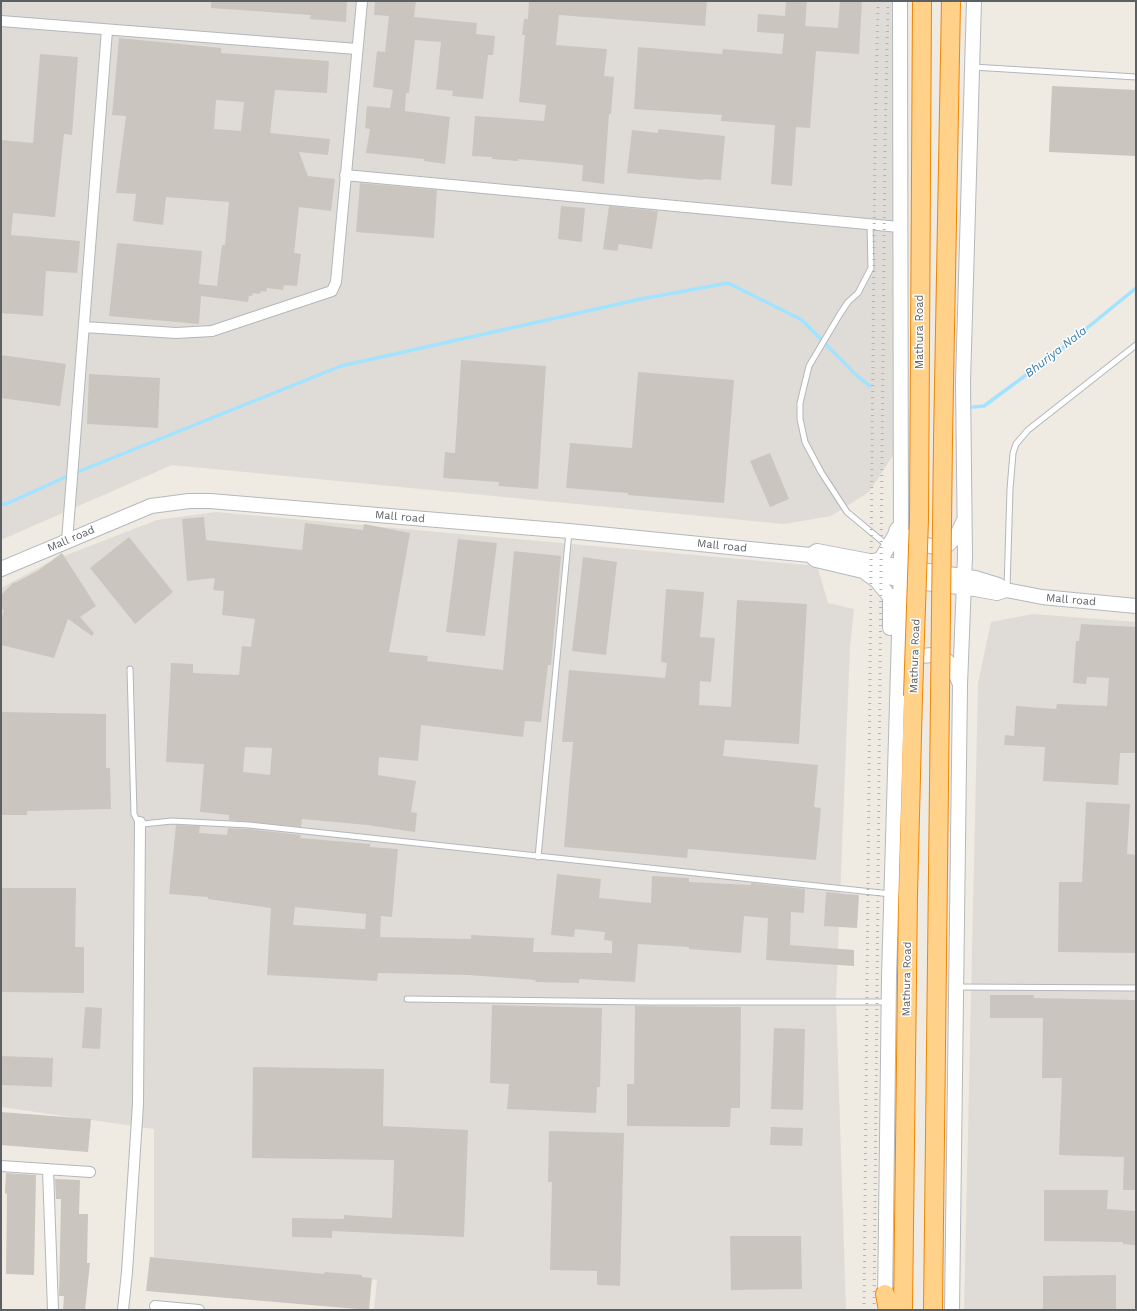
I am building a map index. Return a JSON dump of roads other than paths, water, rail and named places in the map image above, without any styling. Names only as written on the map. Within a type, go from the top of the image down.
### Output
[{"type":"highway","name":"Mathura Road","points":[[903,1310],[908,895],[919,519],[922,8]]},
{"type":"highway","points":[[933,1310],[943,440],[951,8]]},
{"type":"main road","points":[[886,1305],[888,1002],[901,574],[899,226],[901,137],[900,1]]},
{"type":"main road","points":[[957,878],[968,778],[963,382],[974,1]]},
{"type":"main road","name":"Mall road","points":[[1,569],[151,506],[189,501],[218,502],[569,531],[810,555],[816,560],[868,567],[901,574],[966,584],[997,593],[1006,590],[1042,597],[1136,606]]},
{"type":"main road","points":[[900,511],[905,526],[911,535],[923,544],[934,546],[949,544],[957,535],[964,520]]},
{"type":"main road","points":[[895,786],[888,747],[890,597],[868,567],[881,559],[889,547],[895,535],[900,511]]},
{"type":"main road","points":[[952,1310],[960,685],[966,584]]},
{"type":"main road","points":[[898,687],[903,674],[910,664],[922,656],[932,655],[945,659],[953,667],[960,685]]},
{"type":"street","points":[[84,327],[176,333],[212,331],[328,294],[332,291],[336,282],[362,1]]},
{"type":"street","points":[[1,21],[357,49]]},
{"type":"street","points":[[67,541],[108,30]]},
{"type":"street","points":[[345,175],[899,226]]},
{"type":"street","points":[[123,1310],[127,1272],[138,1104],[140,822]]},
{"type":"street","points":[[1,1166],[90,1172]]},
{"type":"street","points":[[48,1169],[53,1310]]},
{"type":"street","points":[[155,1306],[199,1310]]},
{"type":"lane","points":[[972,66],[1136,77]]},
{"type":"lane","points":[[870,224],[870,268],[858,293],[848,302],[809,366],[800,403],[800,418],[805,442],[821,472],[847,512],[889,547]]},
{"type":"lane","points":[[1006,590],[1010,489],[1013,453],[1016,444],[1028,430],[1136,345]]},
{"type":"lane","points":[[538,857],[569,531]]},
{"type":"lane","points":[[130,669],[132,787],[135,817],[140,822],[146,824],[172,820],[249,825],[892,894]]},
{"type":"lane","points":[[955,987],[1136,988]]},
{"type":"lane","points":[[407,998],[649,1002],[888,1002]]},
{"type":"waterway","points":[[1,504],[6,504],[70,475],[341,366],[641,299],[728,283],[802,320],[857,376],[870,386]]},
{"type":"waterway","name":"Bhuriya Nala","points":[[973,407],[984,406],[1060,350],[1136,288]]},
{"type":"railway","points":[[864,1310],[875,143],[878,1]]},
{"type":"railway","points":[[874,1310],[885,143],[888,1]]}]
